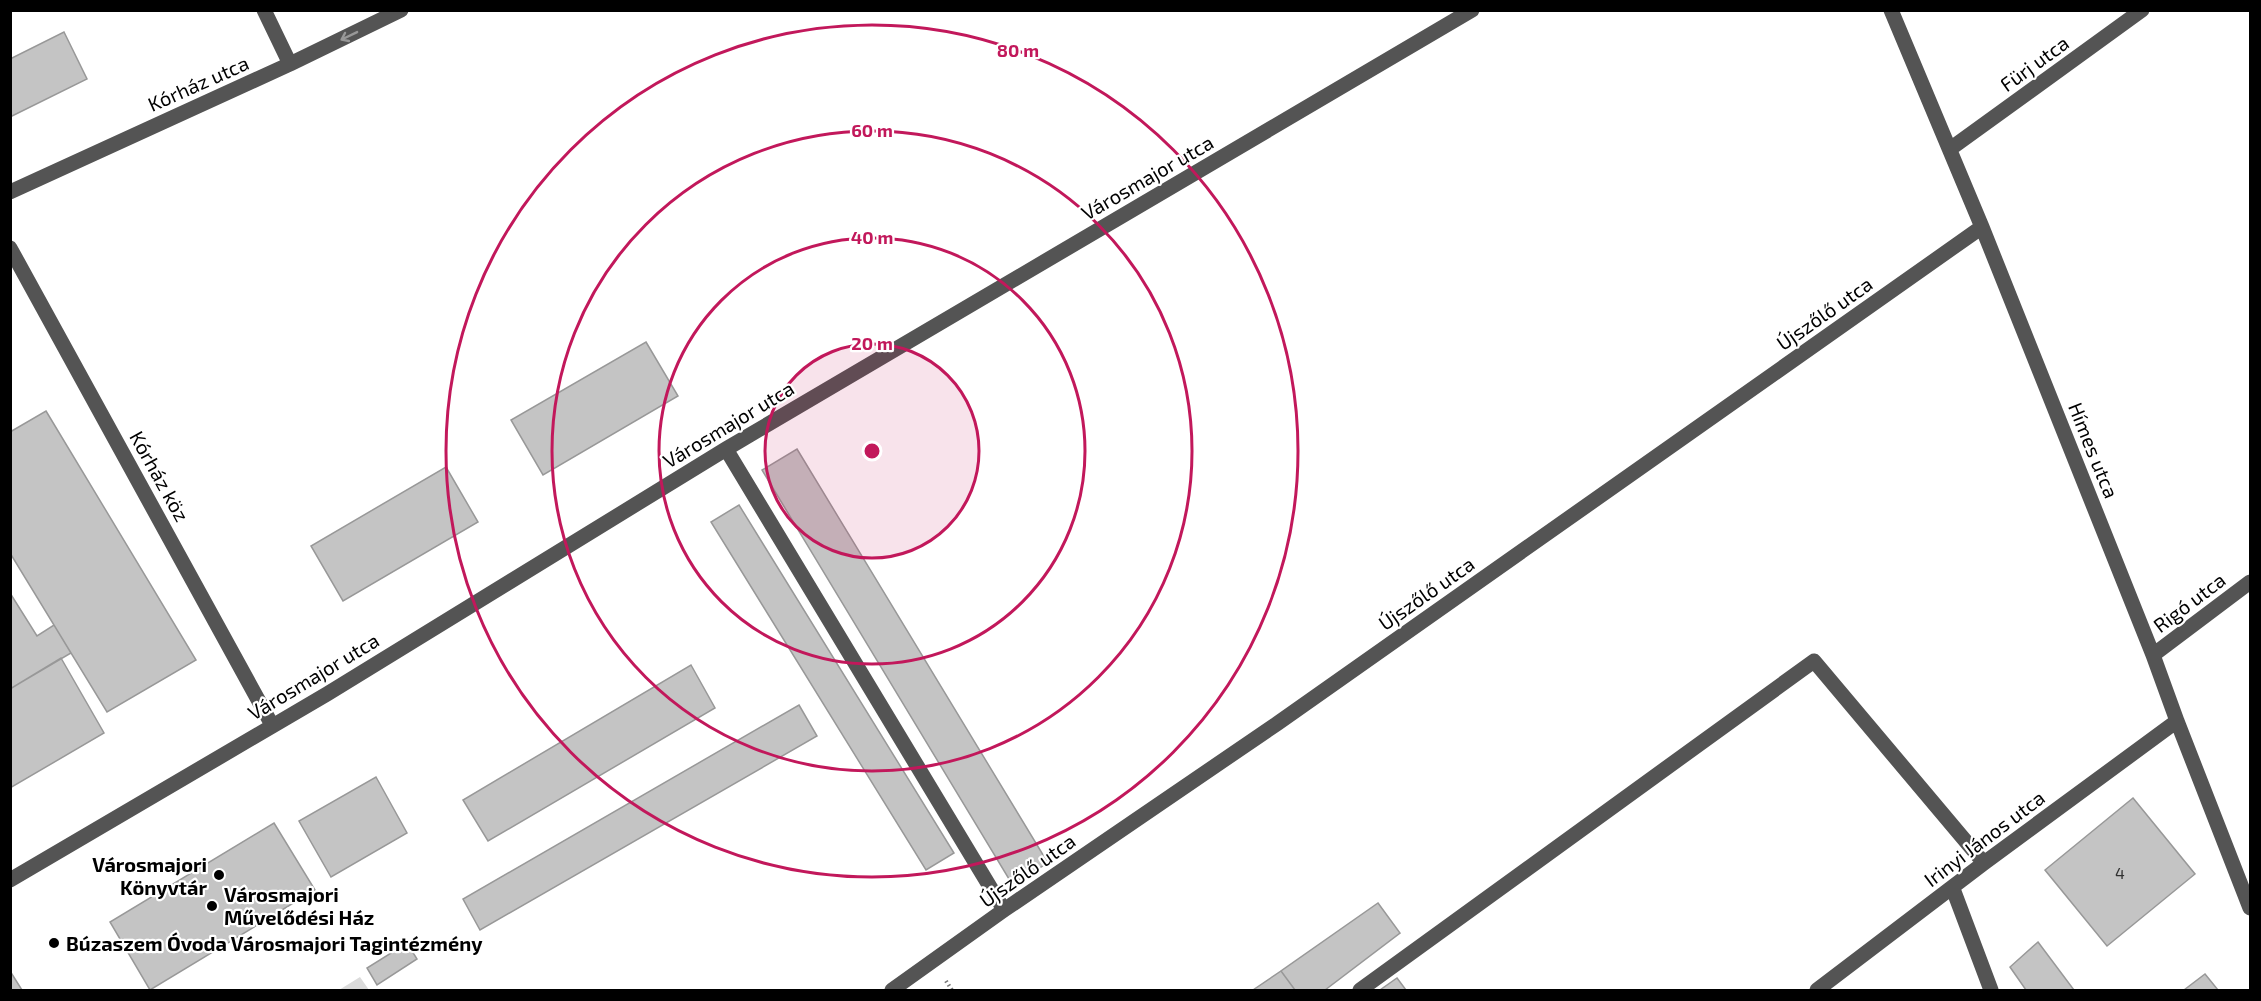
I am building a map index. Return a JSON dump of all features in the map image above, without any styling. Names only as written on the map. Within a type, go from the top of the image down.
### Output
[{"type":"street","points":[[264,10],[290,64]]},
{"type":"street","name":"Kórház utca","points":[[10,192],[290,64],[401,10]]},
{"type":"street","name":"Városmajor utca","points":[[10,880],[272,725],[726,449],[1472,10]]},
{"type":"street","name":"Hímes utca","points":[[1891,10],[1982,227],[2153,655],[2176,721],[2250,908]]},
{"type":"street","name":"Fürj utca","points":[[1950,149],[2142,10]]},
{"type":"street","name":"Újszőlő utca","points":[[892,990],[1004,910],[1278,723],[1982,227]]},
{"type":"street","name":"Kórház köz","points":[[10,248],[272,725]]},
{"type":"street","points":[[726,449],[1004,910]]},
{"type":"street","name":"Rigó utca","points":[[2153,655],[2250,582]]},
{"type":"street","points":[[1360,990],[1814,661],[1984,863]]},
{"type":"street","name":"Irinyi János utca","points":[[1817,990],[2176,721]]},
{"type":"street","points":[[1953,889],[1991,990]]},
{"type":"shaded area","points":[[360,977],[369,990],[339,990]]},
{"type":"building","points":[[64,32],[87,79],[10,117],[10,59]]},
{"type":"building","points":[[646,342],[678,396],[543,475],[511,420]]},
{"type":"building","points":[[46,411],[196,660],[107,712],[10,553],[10,432]]},
{"type":"building","points":[[797,449],[1048,863],[1012,884],[762,470]]},
{"type":"building","points":[[446,467],[478,522],[343,601],[311,546]]},
{"type":"building","points":[[739,505],[954,853],[926,870],[711,522]]},
{"type":"building","points":[[10,593],[37,636],[54,625],[71,653],[10,689]]},
{"type":"building","points":[[61,658],[104,733],[10,788],[10,689]]},
{"type":"building","points":[[691,665],[715,708],[488,841],[463,800]]},
{"type":"building","points":[[799,705],[817,736],[480,930],[463,899]]},
{"type":"building","points":[[376,777],[407,833],[331,877],[299,821]]},
{"type":"building","points":[[2133,798],[2195,874],[2107,946],[2045,870]]},
{"type":"building","name":"Városmajori Művelődési Ház","points":[[274,823],[315,890],[150,990],[110,922]]},
{"type":"building","points":[[1378,903],[1400,933],[1325,990],[1295,990],[1281,971]]},
{"type":"building","points":[[2038,942],[2074,990],[2026,990],[2010,967]]},
{"type":"building","points":[[407,943],[417,959],[377,985],[367,968]]},
{"type":"building","points":[[10,971],[22,990],[10,990]]},
{"type":"building","points":[[1281,971],[1295,990],[1253,990]]},
{"type":"building","points":[[2205,974],[2218,990],[2184,990]]},
{"type":"building","points":[[1397,978],[1406,990],[1380,990]]},
{"type":"place","name":"Városmajori Könyvtár","points":[[219,875]]},
{"type":"place","name":"Városmajori Művelődési Ház","points":[[212,906]]},
{"type":"place","name":"Búzaszem Óvoda Városmajori Tagintézmény","points":[[54,943]]}]
